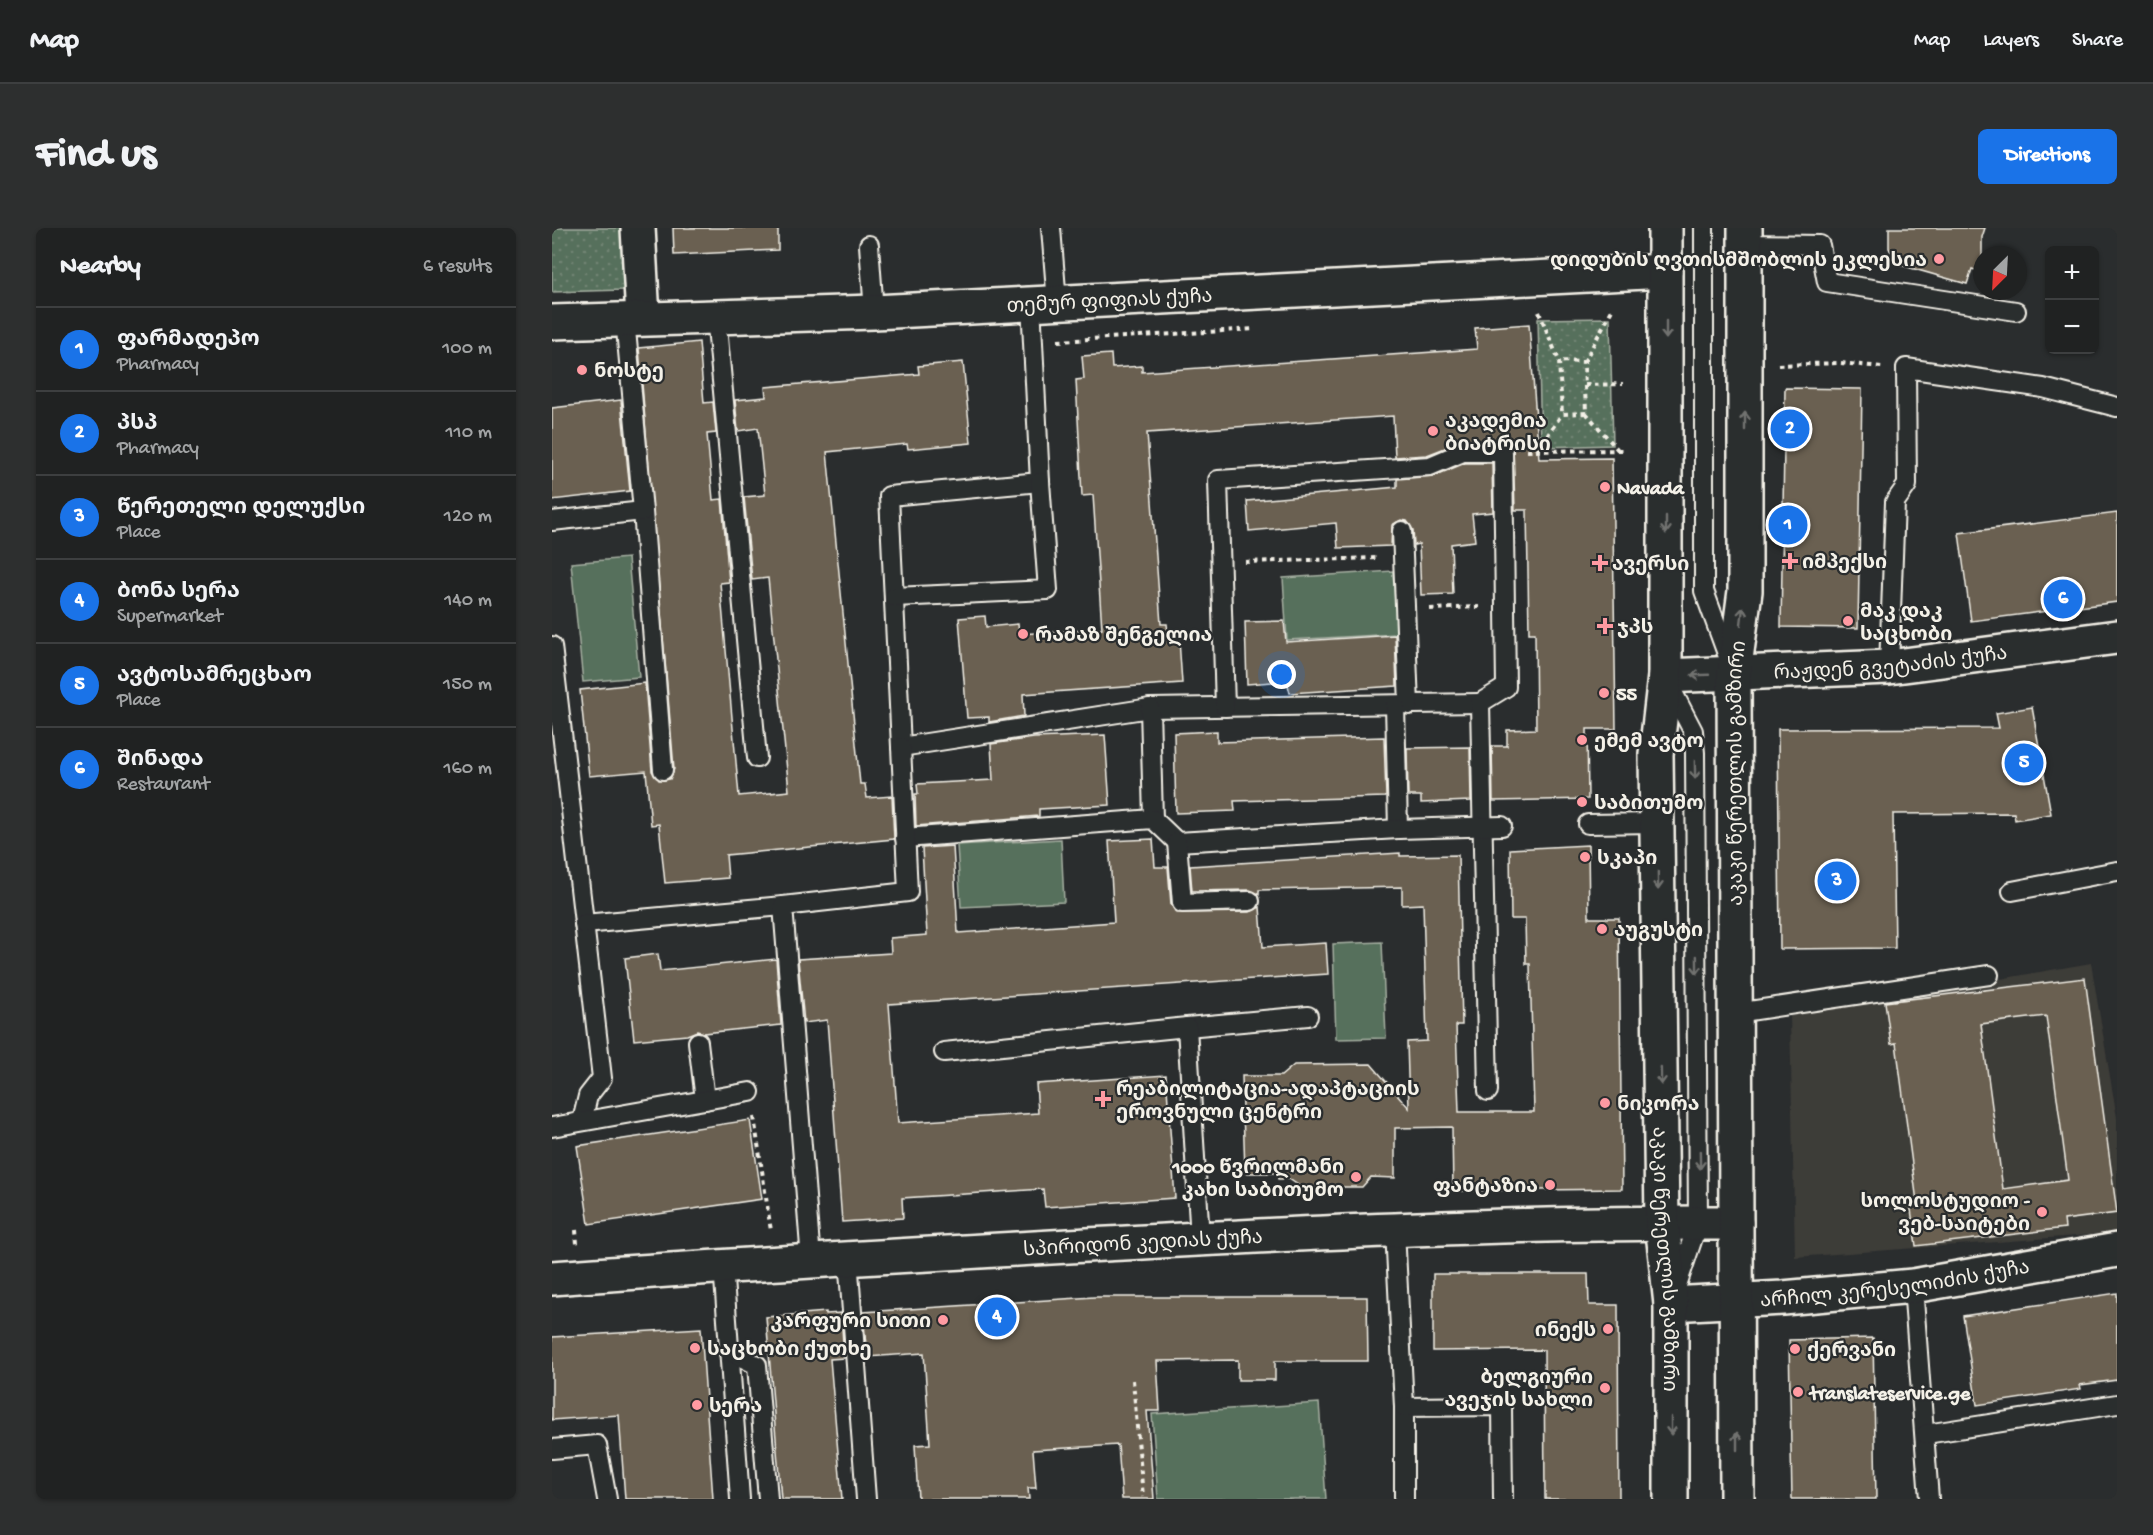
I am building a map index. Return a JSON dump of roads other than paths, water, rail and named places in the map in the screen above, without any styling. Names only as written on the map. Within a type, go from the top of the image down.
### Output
[{"type":"street","points":[[634,319],[638,228]]},
{"type":"street","name":"აკაკი წერეთლის გამზირი","points":[[1665,228],[1665,676],[1656,754],[1662,1223],[1671,1304],[1671,1499]]},
{"type":"street","name":"აკაკი წერეთლის გამზირი","points":[[1737,1499],[1734,674],[1745,591],[1744,236]]},
{"type":"street","name":"თემურ ფიფიას ქუჩა","points":[[552,322],[874,312],[1665,272]]},
{"type":"street","name":"რაჟდენ გვეტაძის ქუჩა","points":[[1665,676],[1888,668],[2117,637]]},
{"type":"street","name":"სპირიდონ კედიას ქუჩა","points":[[552,1278],[723,1265],[1200,1239],[1395,1230],[1736,1223]]},
{"type":"street","name":"არჩილ კერესელიძის ქუჩა","points":[[1671,1304],[1738,1301],[1913,1286],[2117,1251]]},
{"type":"lane","points":[[894,597],[1048,590],[1040,482],[1044,303],[1051,228]]},
{"type":"lane","points":[[1704,228],[1704,591],[1734,674]]},
{"type":"lane","points":[[1744,236],[1820,237],[1827,282],[2016,311]]},
{"type":"lane","points":[[869,245],[874,312]]},
{"type":"lane","points":[[716,316],[757,758]]},
{"type":"lane","points":[[634,319],[643,511],[663,770]]},
{"type":"lane","points":[[1888,668],[1895,502],[1906,485],[1906,368],[2043,388],[2117,406]]},
{"type":"lane","points":[[901,747],[1150,708],[1402,705],[1480,703],[1506,687],[1503,452],[1463,452],[1430,466],[1218,480],[1225,707]]},
{"type":"lane","points":[[584,924],[908,892],[889,496],[1040,482]]},
{"type":"lane","points":[[552,521],[643,511]]},
{"type":"lane","points":[[1398,829],[1405,610],[1402,531]]},
{"type":"lane","points":[[552,646],[602,1078],[588,1096],[582,1121]]},
{"type":"lane","points":[[1665,676],[1693,731],[1695,753],[1698,1223],[1671,1304]]},
{"type":"lane","points":[[1480,703],[1493,826],[1488,1091]]},
{"type":"lane","points":[[1150,708],[1153,819],[1177,842],[1182,903],[1250,901]]},
{"type":"lane","points":[[905,838],[1153,819]]},
{"type":"lane","points":[[1588,824],[1657,823]]},
{"type":"lane","points":[[1177,842],[1398,829],[1493,826]]},
{"type":"lane","points":[[2012,891],[2117,871]]},
{"type":"lane","points":[[783,906],[811,1260]]},
{"type":"lane","points":[[1736,1013],[1989,975]]},
{"type":"lane","points":[[944,1052],[1308,1016]]},
{"type":"lane","points":[[1187,1027],[1200,1239]]},
{"type":"lane","points":[[698,1042],[705,1100]]},
{"type":"lane","points":[[552,1127],[750,1092]]},
{"type":"lane","points":[[1395,1230],[1404,1407],[1404,1499]]},
{"type":"lane","points":[[848,1258],[866,1499]]},
{"type":"lane","points":[[723,1265],[740,1499]]},
{"type":"lane","points":[[1913,1286],[1926,1434],[1929,1499]]},
{"type":"lane","points":[[728,1351],[757,1365],[768,1499]]},
{"type":"lane","points":[[1926,1434],[2117,1404]]},
{"type":"lane","points":[[1404,1407],[1502,1406],[1503,1499]]},
{"type":"lane","points":[[552,1449],[597,1444],[607,1499]]},
{"type":"place","name":"დიდუბის ღვთისმშობლის ეკლესია","points":[[1939,259]]},
{"type":"place","name":"ნოსტე","points":[[582,370]]},
{"type":"place","name":"პსპ","points":[[1790,429]]},
{"type":"place","name":"აკადემია ბიატრისი","points":[[1433,431]]},
{"type":"place","name":"Navada","points":[[1605,487]]},
{"type":"place","name":"ფარმადეპო","points":[[1788,525]]},
{"type":"place","name":"იმპექსი","points":[[1790,561]]},
{"type":"place","name":"ავერსი","points":[[1600,563]]},
{"type":"place","name":"შინადა","points":[[2063,599]]},
{"type":"place","name":"მაკ დაკ საცხობი","points":[[1848,621]]},
{"type":"place","name":"ჯპს","points":[[1605,626]]},
{"type":"place","name":"რამაზ შენგელია","points":[[1023,634]]},
{"type":"place","name":"55","points":[[1604,693]]},
{"type":"place","name":"ემემ ავტო","points":[[1582,740]]},
{"type":"place","name":"ავტოსამრეცხაო","points":[[2024,763]]},
{"type":"place","name":"საბითუმო","points":[[1582,802]]},
{"type":"place","name":"სკაპი","points":[[1585,857]]},
{"type":"place","name":"წერეთელი დელუქსი","points":[[1837,881]]},
{"type":"place","name":"აუგუსტი","points":[[1602,929]]},
{"type":"place","name":"რეაბილიტაცია-ადაპტაციის ეროვნული ცენტრი","points":[[1103,1099]]},
{"type":"place","name":"ნიკორა","points":[[1605,1103]]},
{"type":"place","name":"1000 წვრილმანი კახი საბითუმო","points":[[1356,1177]]},
{"type":"place","name":"ფანტაზია","points":[[1550,1185]]},
{"type":"place","name":"სოლოსტუდიო - ვებ-საიტები","points":[[2042,1212]]},
{"type":"place","name":"ბონა სერა","points":[[997,1317]]},
{"type":"place","name":"კარფური სითი","points":[[943,1320]]},
{"type":"place","name":"ინექს","points":[[1608,1329]]},
{"type":"place","name":"საცხობი ქუთხე","points":[[695,1348]]},
{"type":"place","name":"ქერვანი","points":[[1795,1349]]},
{"type":"place","name":"ბელგიური ავეჯის სახლი","points":[[1605,1388]]},
{"type":"place","name":"translateservice.ge","points":[[1798,1392]]},
{"type":"place","name":"სერა","points":[[697,1405]]}]
